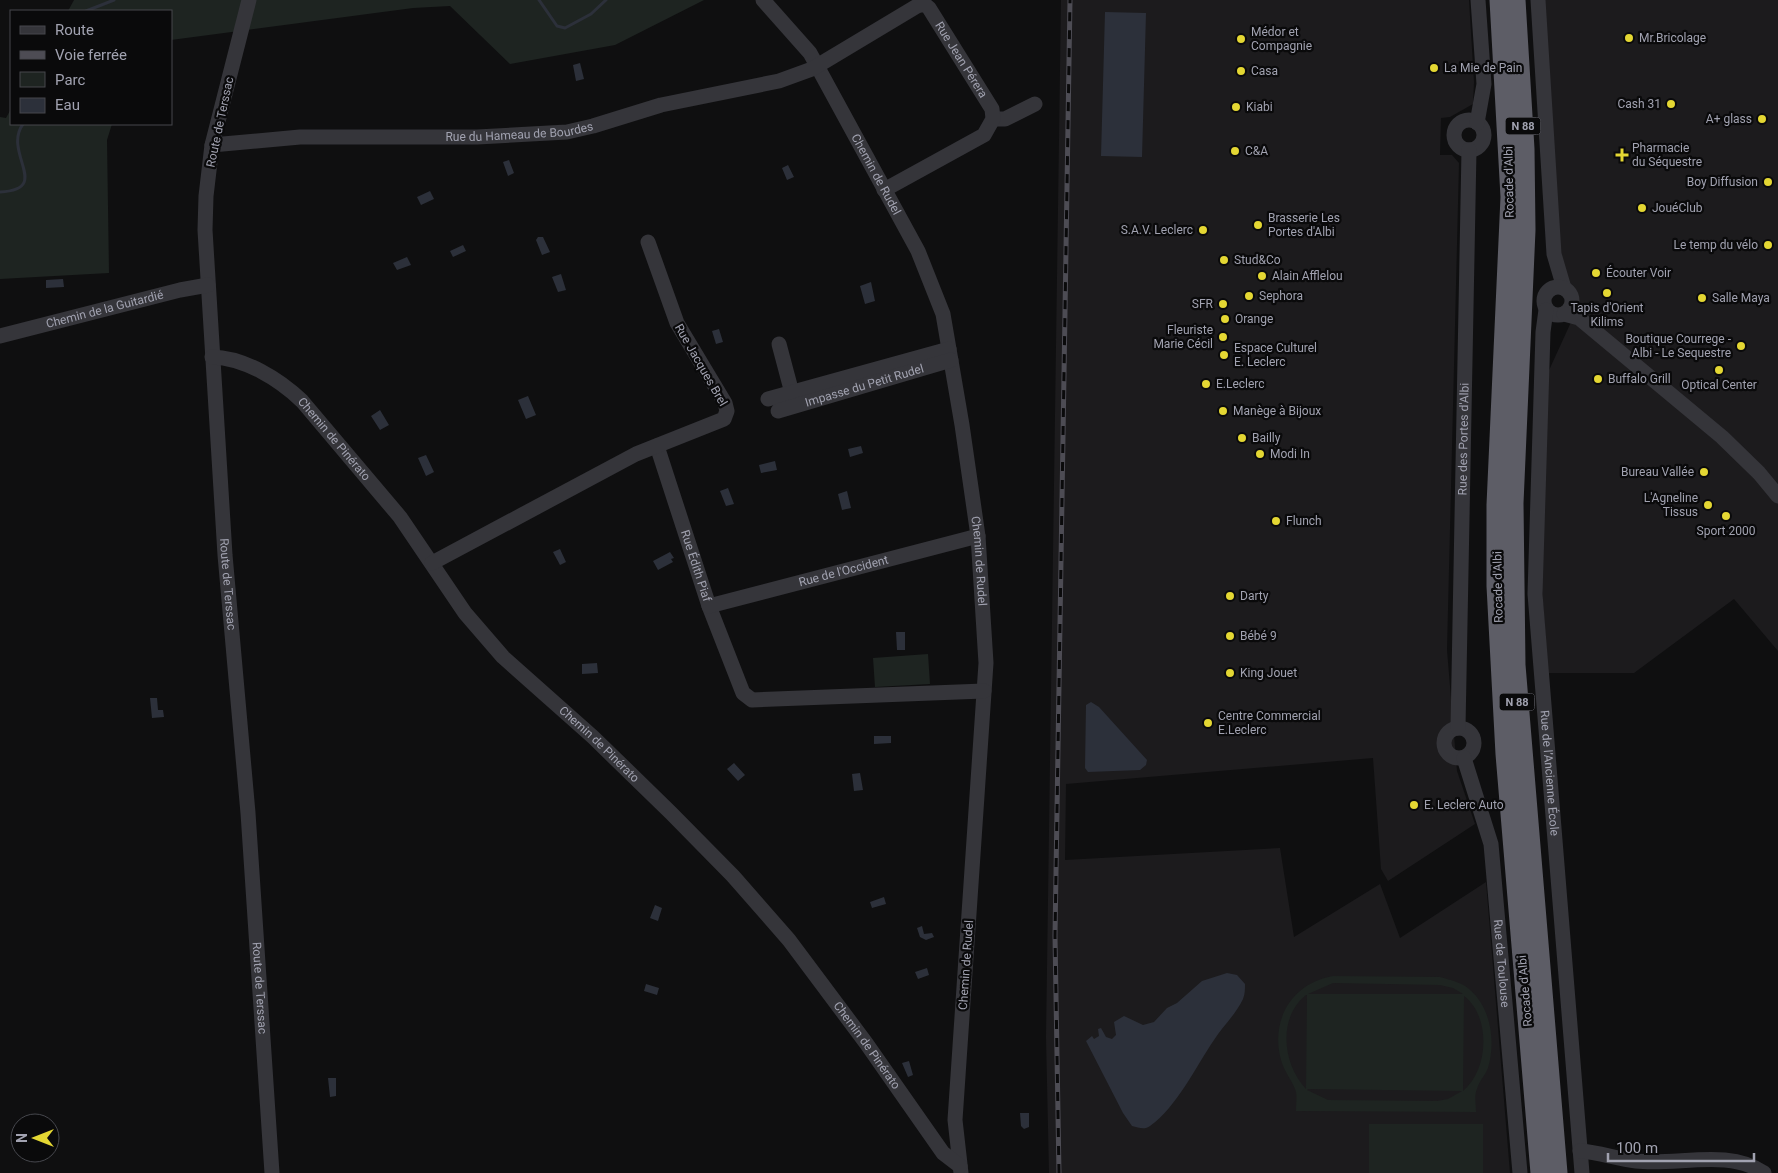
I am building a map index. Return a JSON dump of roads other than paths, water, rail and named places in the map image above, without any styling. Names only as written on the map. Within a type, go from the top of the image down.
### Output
[{"type":"highway","points":[[1495,0],[1511,197]]},
{"type":"highway","name":"Rocade d'Albi","points":[[1500,0],[1511,197],[1497,505],[1497,586],[1506,754],[1541,1173]]},
{"type":"highway","name":"Rocade d'Albi","points":[[1515,0],[1524,148],[1525,230],[1513,503],[1513,615],[1520,751],[1556,1173]]},
{"type":"street","name":"Route de Terssac","points":[[249,0],[212,145],[206,196],[208,285],[225,555],[248,813],[272,1173]]},
{"type":"street","name":"Chemin de Rudel","points":[[763,0],[810,53],[918,250],[943,314],[950,355],[978,536],[986,663],[955,1120],[961,1170]]},
{"type":"street","points":[[1477,123],[1484,84],[1478,0]]},
{"type":"street","points":[[1538,0],[1554,254],[1564,288],[1571,294],[1561,310],[1580,318],[1722,438],[1759,473],[1778,496]]},
{"type":"street","name":"Rue Jean Pérera","points":[[817,67],[923,2],[930,8],[992,110],[993,119]]},
{"type":"street","name":"Rue du Hameau de Bourdes","points":[[212,145],[300,137],[478,137],[567,132],[661,105],[779,81],[817,67]]},
{"type":"street","points":[[884,190],[984,135],[993,119],[1005,119],[1034,104]]},
{"type":"street","points":[[1464,121],[1477,123],[1483,130],[1484,139],[1478,147],[1469,150],[1458,144],[1455,131],[1464,121]]},
{"type":"street","name":"Rue des Portes d'Albi","points":[[1458,728],[1469,150]]},
{"type":"street","name":"Rue Jacques Brel","points":[[648,242],[677,323],[726,403],[727,411],[724,419],[657,446]]},
{"type":"street","name":"Rue de l’Ancienne École","points":[[1554,254],[1550,283],[1543,301],[1561,310],[1543,332],[1534,544],[1534,594],[1582,1173]]},
{"type":"street","name":"Chemin de la Guitardié","points":[[0,336],[180,290],[208,285]]},
{"type":"street","points":[[1546,292],[1554,287],[1564,288]]},
{"type":"street","name":"Impasse du Petit Rudel","points":[[778,344],[792,393]]},
{"type":"street","name":"Impasse du Petit Rudel","points":[[950,355],[773,405],[792,393],[950,355]]},
{"type":"street","name":"Chemin de Pinérato","points":[[212,357],[254,368],[279,382],[296,395],[400,516],[465,613],[503,657],[593,737],[671,813],[733,876],[790,940],[866,1043],[943,1153],[961,1170]]},
{"type":"street","points":[[432,563],[636,454],[657,446]]},
{"type":"street","name":"Rue Édith Piaf","points":[[657,446],[709,606],[743,693],[752,700],[984,691]]},
{"type":"street","name":"Rue de l'Occident","points":[[709,606],[978,536]]},
{"type":"street","points":[[1458,728],[1468,731],[1474,740],[1473,750],[1464,758],[1451,757],[1444,745],[1448,733],[1458,728]]},
{"type":"street","name":"Rue de Toulouse","points":[[1464,758],[1491,844],[1520,1173]]},
{"type":"street","points":[[1580,1150],[1638,1162],[1732,1160],[1752,1165],[1764,1173]]},
{"type":"water","points":[[1105,12],[1146,13],[1142,157],[1101,156]]},
{"type":"water","points":[[580,63],[584,79],[576,81],[573,65]]},
{"type":"water","points":[[509,160],[514,173],[508,176],[503,162]]},
{"type":"water","points":[[788,165],[794,177],[787,180],[782,168]]},
{"type":"water","points":[[430,191],[434,199],[421,205],[417,197]]},
{"type":"water","points":[[538,237],[543,237],[550,252],[542,255],[536,240]]},
{"type":"water","points":[[463,245],[466,251],[453,257],[450,251]]},
{"type":"water","points":[[407,257],[411,265],[397,270],[393,263]]},
{"type":"water","points":[[561,274],[566,290],[558,292],[552,277]]},
{"type":"water","points":[[63,279],[64,287],[46,288],[46,280]]},
{"type":"water","points":[[871,282],[875,301],[865,304],[860,286]]},
{"type":"water","points":[[719,329],[723,342],[716,344],[712,331]]},
{"type":"water","points":[[528,396],[536,415],[526,419],[518,400]]},
{"type":"water","points":[[380,410],[389,425],[380,430],[371,416]]},
{"type":"water","points":[[861,446],[863,453],[850,457],[848,449]]},
{"type":"water","points":[[426,455],[434,472],[426,476],[418,458]]},
{"type":"water","points":[[775,461],[777,470],[761,473],[759,465]]},
{"type":"water","points":[[728,488],[734,504],[726,506],[720,491]]},
{"type":"water","points":[[847,491],[851,508],[842,510],[838,494]]},
{"type":"water","points":[[560,549],[566,562],[560,565],[553,552]]},
{"type":"water","points":[[670,552],[674,558],[671,559],[673,562],[658,570],[653,561]]},
{"type":"water","points":[[896,632],[905,632],[905,650],[897,650]]},
{"type":"water","points":[[597,663],[598,673],[582,674],[582,664]]},
{"type":"water","points":[[150,698],[157,698],[158,710],[163,710],[164,717],[152,718]]},
{"type":"water","points":[[1091,702],[1099,707],[1147,760],[1146,765],[1140,770],[1088,772],[1085,768],[1086,705]]},
{"type":"water","points":[[874,736],[891,736],[891,743],[874,744]]},
{"type":"water","points":[[734,763],[745,775],[738,781],[727,769]]},
{"type":"water","points":[[860,773],[863,790],[854,791],[852,774]]},
{"type":"water","points":[[884,897],[886,904],[872,908],[870,902]]},
{"type":"water","points":[[655,905],[662,908],[658,921],[650,918]]},
{"type":"water","points":[[922,926],[924,934],[932,933],[934,937],[926,940],[920,937],[917,928]]},
{"type":"water","points":[[927,968],[929,975],[918,979],[915,972]]},
{"type":"water","points":[[1227,973],[1237,975],[1245,984],[1243,999],[1240,1004],[1169,1108],[1160,1118],[1146,1128],[1132,1126],[1123,1113],[1086,1041],[1092,1036],[1094,1039],[1099,1036],[1098,1029],[1101,1028],[1106,1037],[1112,1039],[1116,1035],[1114,1022],[1124,1016],[1143,1025],[1154,1022],[1167,1008],[1177,1003],[1202,981]]},
{"type":"water","points":[[646,984],[659,988],[657,995],[644,991]]},
{"type":"water","points":[[909,1061],[913,1075],[908,1077],[902,1063]]},
{"type":"water","points":[[328,1078],[336,1078],[336,1096],[330,1097]]},
{"type":"water","points":[[1020,1113],[1029,1113],[1029,1127],[1024,1129],[1021,1126]]},
{"type":"waterway","points":[[89,10],[114,0]]},
{"type":"waterway","points":[[539,0],[557,26],[565,28],[591,14],[606,0]]},
{"type":"waterway","points":[[0,192],[15,189],[23,184],[25,177],[24,168],[18,146],[18,135],[23,125]]},
{"type":"railway","points":[[1059,1173],[1055,936],[1070,0]]},
{"type":"place","name":"Mr.Bricolage","points":[[1629,38]]},
{"type":"place","name":"Médor et Compagnie","points":[[1241,39]]},
{"type":"place","name":"La Mie de Pain","points":[[1434,68]]},
{"type":"place","name":"Casa","points":[[1241,71]]},
{"type":"place","name":"Cash 31","points":[[1671,104]]},
{"type":"place","name":"Kiabi","points":[[1236,107]]},
{"type":"place","name":"A+ glass","points":[[1762,119]]},
{"type":"place","name":"C&A","points":[[1235,151]]},
{"type":"place","name":"Pharmacie du Séquestre","points":[[1622,155]]},
{"type":"place","name":"Boy Diffusion","points":[[1768,182]]},
{"type":"place","name":"JouéClub","points":[[1642,208]]},
{"type":"place","name":"Brasserie Les Portes d'Albi","points":[[1258,225]]},
{"type":"place","name":"S.A.V. Leclerc","points":[[1203,230]]},
{"type":"place","name":"Le temp du vélo","points":[[1768,245]]},
{"type":"place","name":"Stud&Co","points":[[1224,260]]},
{"type":"place","name":"Écouter Voir","points":[[1596,273]]},
{"type":"place","name":"Alain Afflelou","points":[[1262,276]]},
{"type":"place","name":"Tapis d'Orient Kilims","points":[[1607,293]]},
{"type":"place","name":"Sephora","points":[[1249,296]]},
{"type":"place","name":"Salle Maya","points":[[1702,298]]},
{"type":"place","name":"SFR","points":[[1223,304]]},
{"type":"place","name":"Orange","points":[[1225,319]]},
{"type":"place","name":"Fleuriste Marie Cécil","points":[[1223,337]]},
{"type":"place","name":"Boutique Courrege - Albi - Le Sequestre","points":[[1741,346]]},
{"type":"place","name":"Espace Culturel E. Leclerc","points":[[1224,355]]},
{"type":"place","name":"Optical Center","points":[[1719,370]]},
{"type":"place","name":"Buffalo Grill","points":[[1598,379]]},
{"type":"place","name":"E.Leclerc","points":[[1206,384]]},
{"type":"place","name":"Manège à Bijoux","points":[[1223,411]]},
{"type":"place","name":"Bailly","points":[[1242,438]]},
{"type":"place","name":"Modi In","points":[[1260,454]]},
{"type":"place","name":"Bureau Vallée","points":[[1704,472]]},
{"type":"place","name":"L'Agneline Tissus","points":[[1708,505]]},
{"type":"place","name":"Sport 2000","points":[[1726,516]]},
{"type":"place","name":"Flunch","points":[[1276,521]]},
{"type":"place","name":"Darty","points":[[1230,596]]},
{"type":"place","name":"Bébé 9","points":[[1230,636]]},
{"type":"place","name":"King Jouet","points":[[1230,673]]},
{"type":"place","name":"Centre Commercial E.Leclerc","points":[[1208,723]]},
{"type":"place","name":"E. Leclerc Auto","points":[[1414,805]]}]
